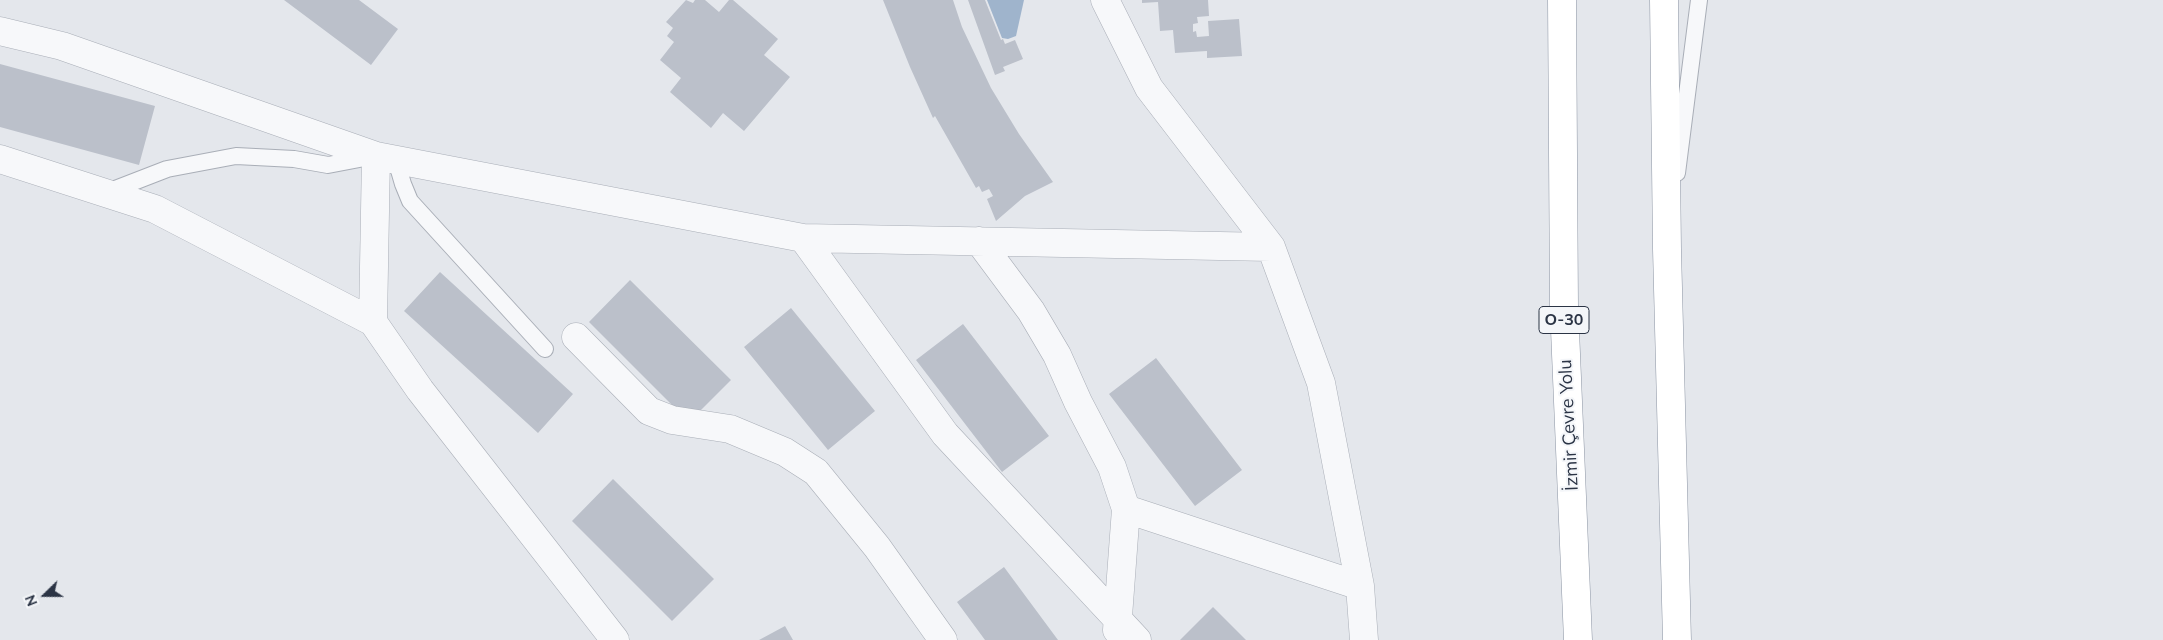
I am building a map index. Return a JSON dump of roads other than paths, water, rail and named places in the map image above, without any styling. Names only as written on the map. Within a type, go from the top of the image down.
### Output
[{"type":"highway","name":"İzmir Çevre Yolu","points":[[1562,0],[1564,306],[1578,640]]},
{"type":"highway","points":[[1664,0],[1667,249],[1677,640]]},
{"type":"street","points":[[1105,0],[1149,88],[1271,247],[1321,383],[1360,586],[1364,640]]},
{"type":"street","points":[[0,31],[62,46],[386,158],[803,238],[1271,247]]},
{"type":"street","points":[[373,322],[386,158]]},
{"type":"street","points":[[0,159],[155,209],[373,322],[420,390],[615,640]]},
{"type":"street","points":[[803,238],[945,434],[1117,630],[1137,640]]},
{"type":"street","points":[[979,242],[1031,312],[1057,355],[1078,402],[1112,467],[1126,510],[1117,630]]},
{"type":"street","points":[[576,337],[649,411],[672,420],[730,429],[785,452],[816,472],[877,547],[943,640]]},
{"type":"street","points":[[1126,510],[1360,586]]},
{"type":"lane","points":[[1667,249],[1699,0]]},
{"type":"lane","points":[[105,193],[167,169],[236,156],[294,159],[328,166],[386,158],[403,184],[410,201],[545,349]]},
{"type":"water","points":[[987,0],[1024,0],[1016,36],[1008,39],[1002,38]]}]
